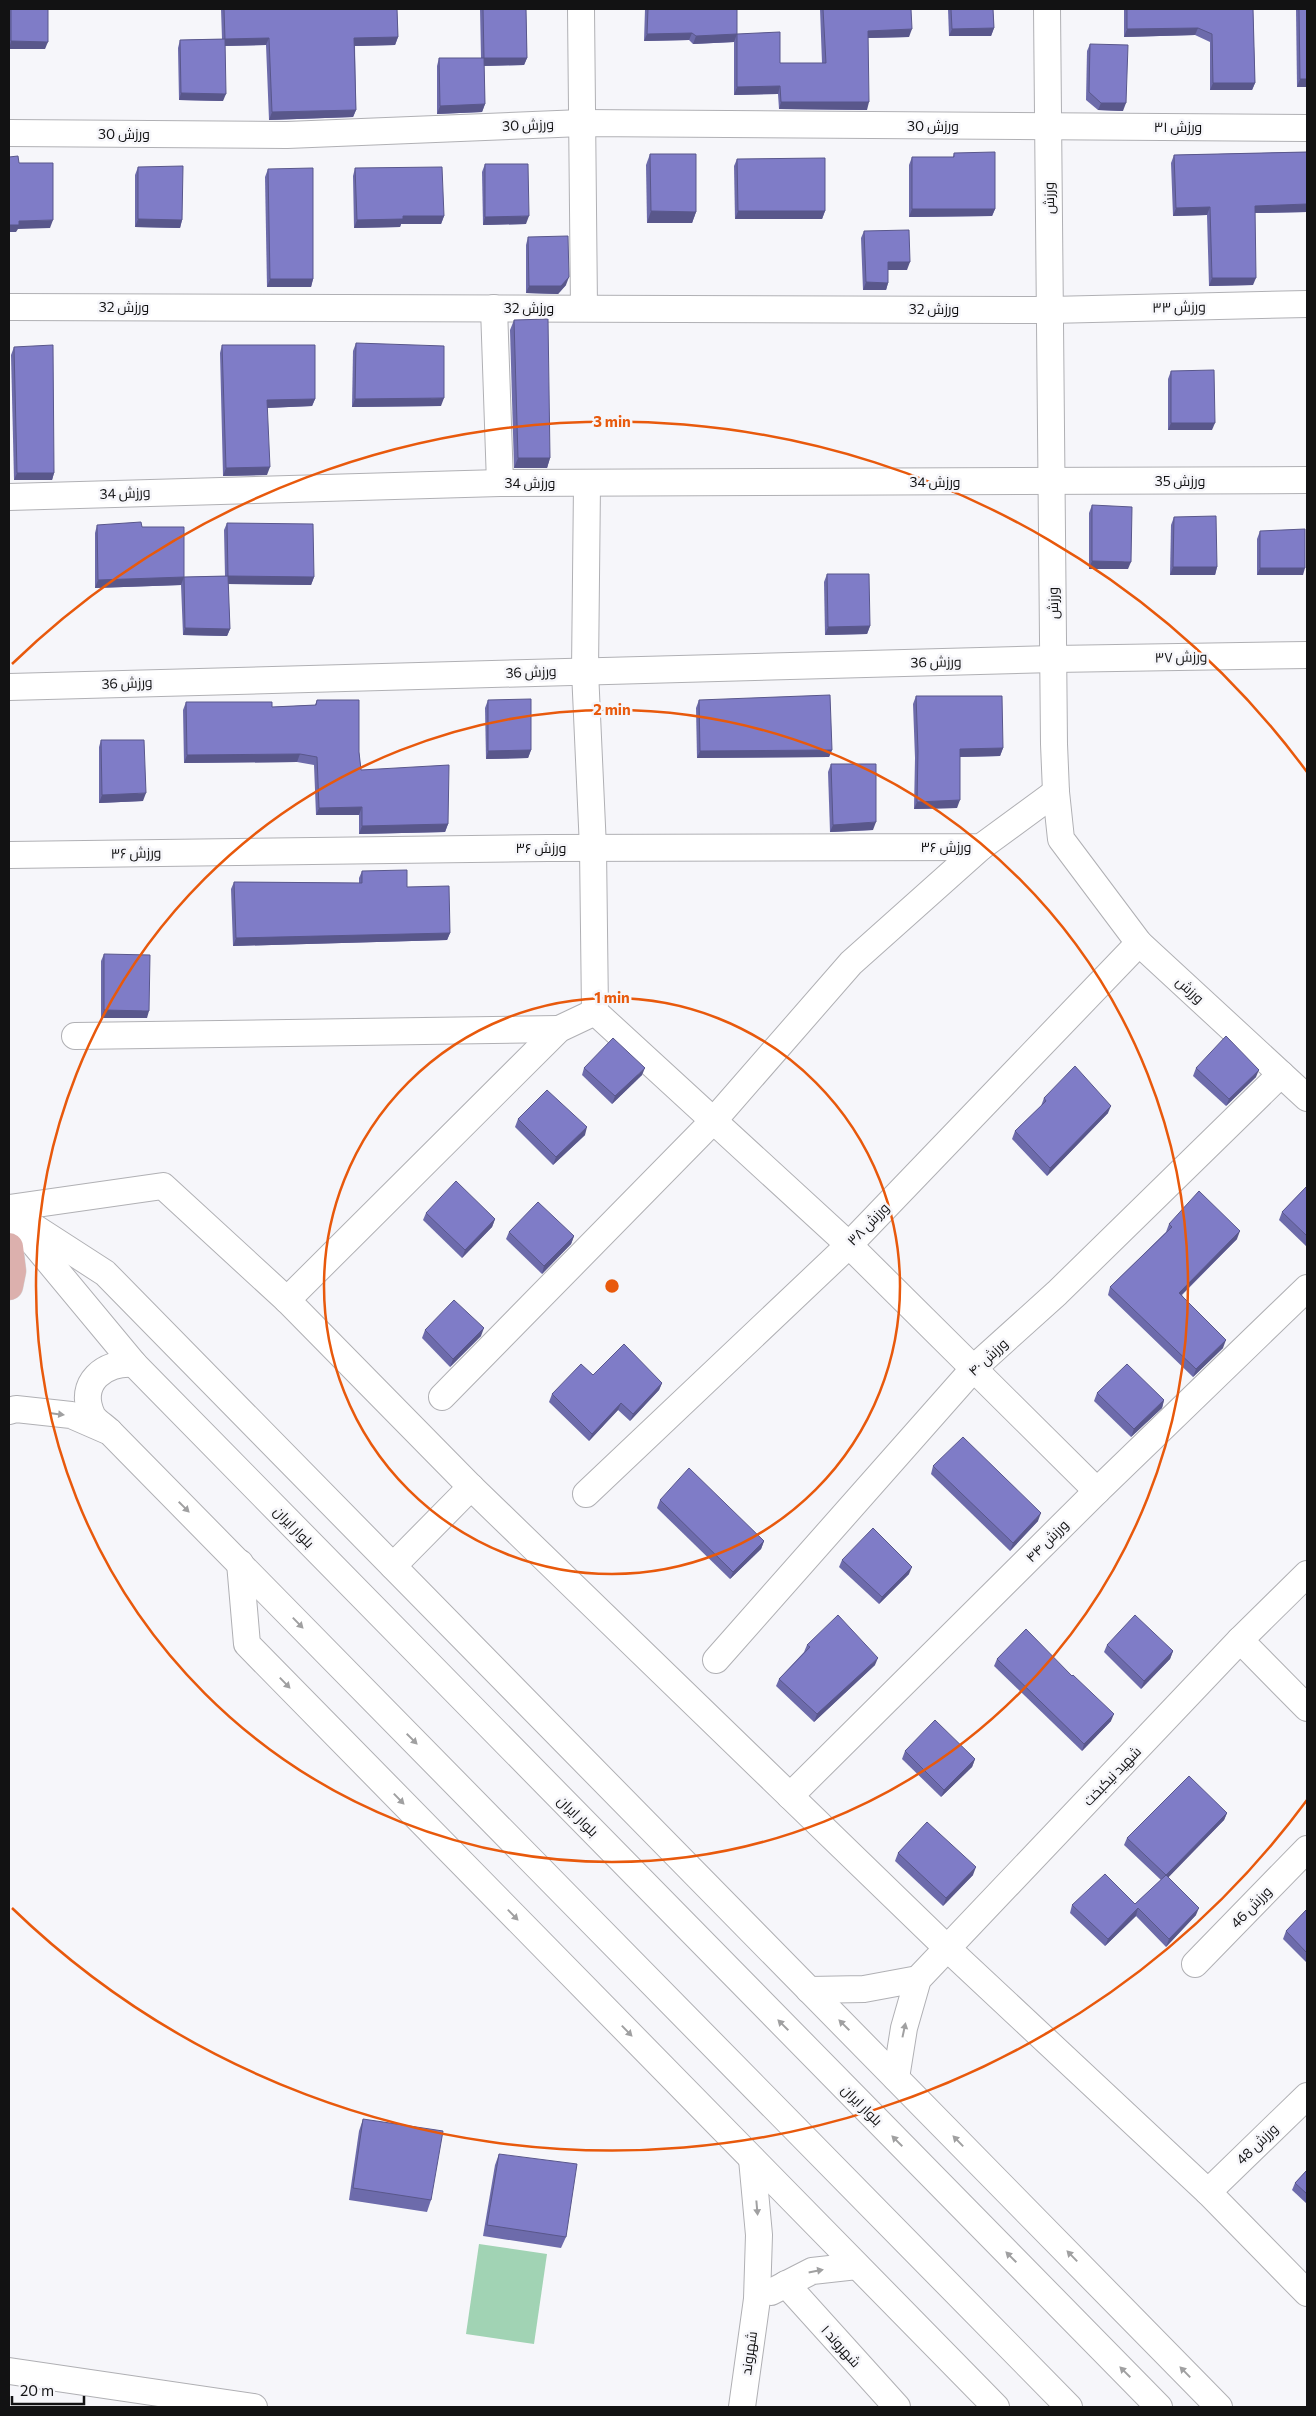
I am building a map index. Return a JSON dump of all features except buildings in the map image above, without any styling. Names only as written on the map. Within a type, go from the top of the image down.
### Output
[{"type":"main road","points":[[9,1247],[12,1271],[9,1286]]},
{"type":"street","points":[[581,9],[584,308]]},
{"type":"street","name":"ورزش","points":[[1047,9],[1056,792],[1061,839],[1139,942],[1307,1098]]},
{"type":"street","name":"ورزش 30","points":[[9,132],[287,135],[582,123],[1048,127]]},
{"type":"street","name":"ورزش ۳۱","points":[[1048,127],[1307,128]]},
{"type":"street","name":"ورزش ۳۳","points":[[1050,310],[1307,304]]},
{"type":"street","name":"ورزش 32","points":[[9,306],[1050,310]]},
{"type":"street","points":[[494,308],[500,483]]},
{"type":"street","name":"ورزش 35","points":[[1052,481],[1307,480]]},
{"type":"street","name":"ورزش 34","points":[[9,497],[500,483],[1052,481]]},
{"type":"street","points":[[587,484],[585,671],[593,848],[595,1012],[715,1119],[849,1245],[1098,1491]]},
{"type":"street","name":"ورزش ۳۷","points":[[1054,659],[1307,655]]},
{"type":"street","name":"ورزش 36","points":[[9,687],[1054,659]]},
{"type":"street","name":"ورزش ۳۶","points":[[9,855],[593,848],[981,847],[1056,792]]},
{"type":"street","points":[[442,1397],[715,1119],[851,963],[981,847]]},
{"type":"street","name":"ورزش ۳۸","points":[[586,1494],[849,1245],[1139,942]]},
{"type":"street","points":[[287,1300],[559,1029],[595,1012]]},
{"type":"street","points":[[75,1036],[559,1029]]},
{"type":"street","name":"ورزش ۴۰","points":[[716,1660],[974,1367],[1057,1293],[1281,1074]]},
{"type":"street","points":[[9,1211],[163,1186],[287,1300],[471,1486],[947,1948],[1208,2192],[1307,2293]]},
{"type":"street","points":[[9,1211],[104,1273],[1220,2407]]},
{"type":"street","name":"بلوار ایران","points":[[9,1211],[134,1364],[1159,2407]]},
{"type":"street","name":"ورزش ۴۴","points":[[790,1796],[1098,1491],[1307,1288]]},
{"type":"street","points":[[134,1364],[110,1365],[92,1381],[89,1405],[93,1417],[240,1563],[1069,2407]]},
{"type":"street","points":[[9,1411],[16,1409],[71,1415],[110,1432]]},
{"type":"street","points":[[393,1566],[471,1486]]},
{"type":"street","points":[[240,1563],[247,1644],[996,2407]]},
{"type":"street","name":"شهید نیکبخت","points":[[918,1979],[1240,1640],[1307,1574]]},
{"type":"street","points":[[1240,1640],[1307,1708]]},
{"type":"street","name":"ورزش 46","points":[[1194,1964],[1307,1849]]},
{"type":"street","points":[[810,1990],[864,1989],[918,1979],[904,2028],[896,2078]]},
{"type":"street","name":"ورزش 48","points":[[1208,2192],[1307,2096]]},
{"type":"street","name":"شهروند","points":[[742,2407],[757,2299],[759,2235],[752,2159]]},
{"type":"street","points":[[757,2299],[812,2270],[857,2266]]},
{"type":"street","name":"شهروند ۱","points":[[786,2284],[897,2407]]},
{"type":"street","points":[[9,2372],[254,2407]]},
{"type":"green space","points":[[479,2244],[547,2254],[534,2344],[466,2334]]}]
